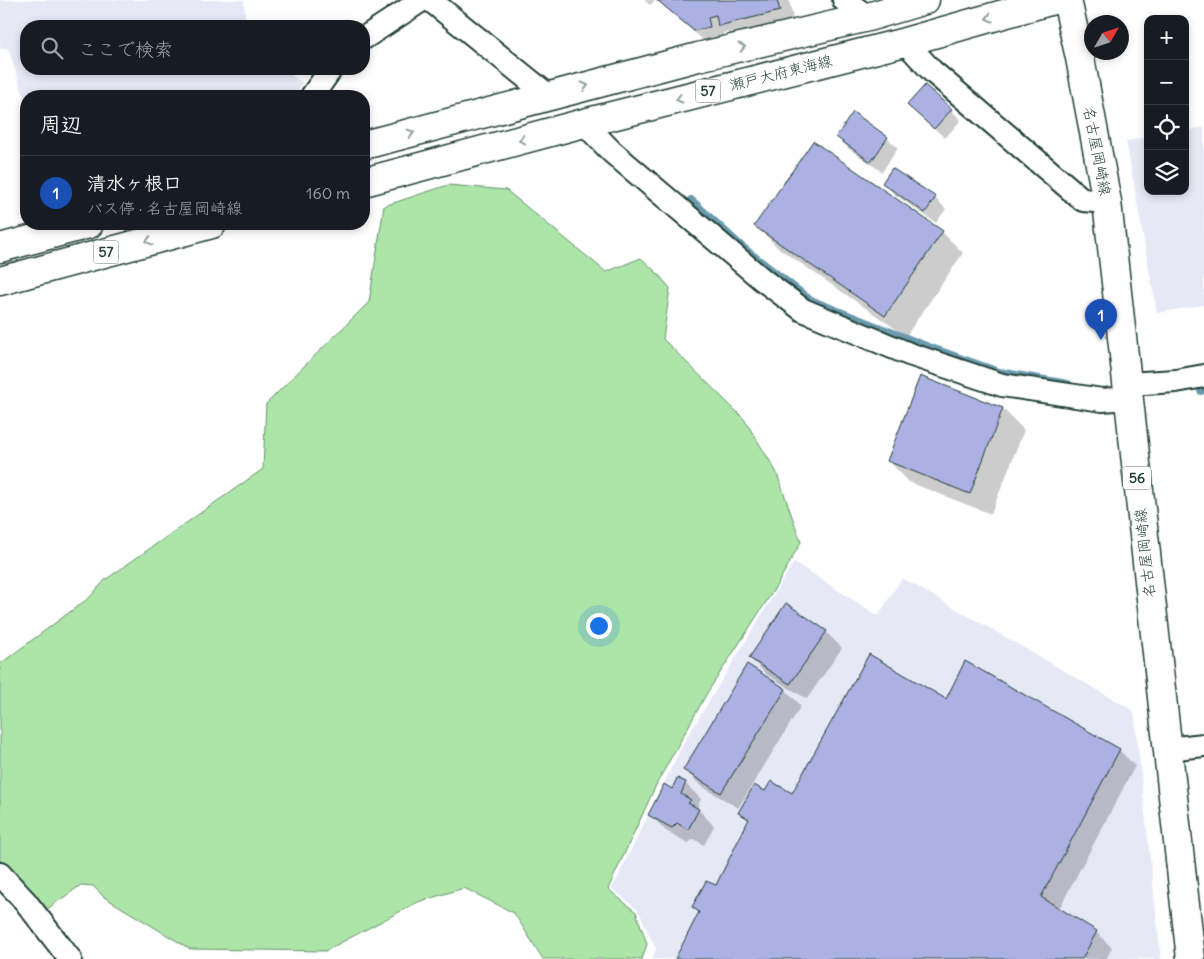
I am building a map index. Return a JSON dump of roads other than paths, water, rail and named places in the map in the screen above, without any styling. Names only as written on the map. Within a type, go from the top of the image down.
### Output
[{"type":"main road","name":"57","points":[[370,143],[698,57],[868,17],[925,0]]},
{"type":"main road","name":"瀬戸大府東海線","points":[[370,180],[584,123],[905,42],[1053,0]]},
{"type":"main road","name":"名古屋岡崎線","points":[[1067,0],[1107,202],[1191,959]]},
{"type":"main road","name":"57","points":[[0,248],[68,230]]},
{"type":"main road","name":"57","points":[[0,281],[190,230]]},
{"type":"street","points":[[370,34],[422,0]]},
{"type":"street","points":[[430,0],[549,96]]},
{"type":"street","points":[[844,0],[868,17]]},
{"type":"street","points":[[905,42],[932,72],[1083,200],[1107,202]]},
{"type":"street","points":[[316,90],[327,75]]},
{"type":"street","points":[[584,123],[627,164],[763,280],[803,310],[909,354],[1002,385],[1102,400],[1128,391],[1204,376]]},
{"type":"street","points":[[1167,749],[1204,745]]},
{"type":"street","points":[[0,874],[25,901],[70,959]]},
{"type":"waterway","points":[[691,200],[742,247],[810,300],[926,346],[999,372],[1068,384]]},
{"type":"place","name":"清水ヶ根口","points":[[1101,340]]}]
